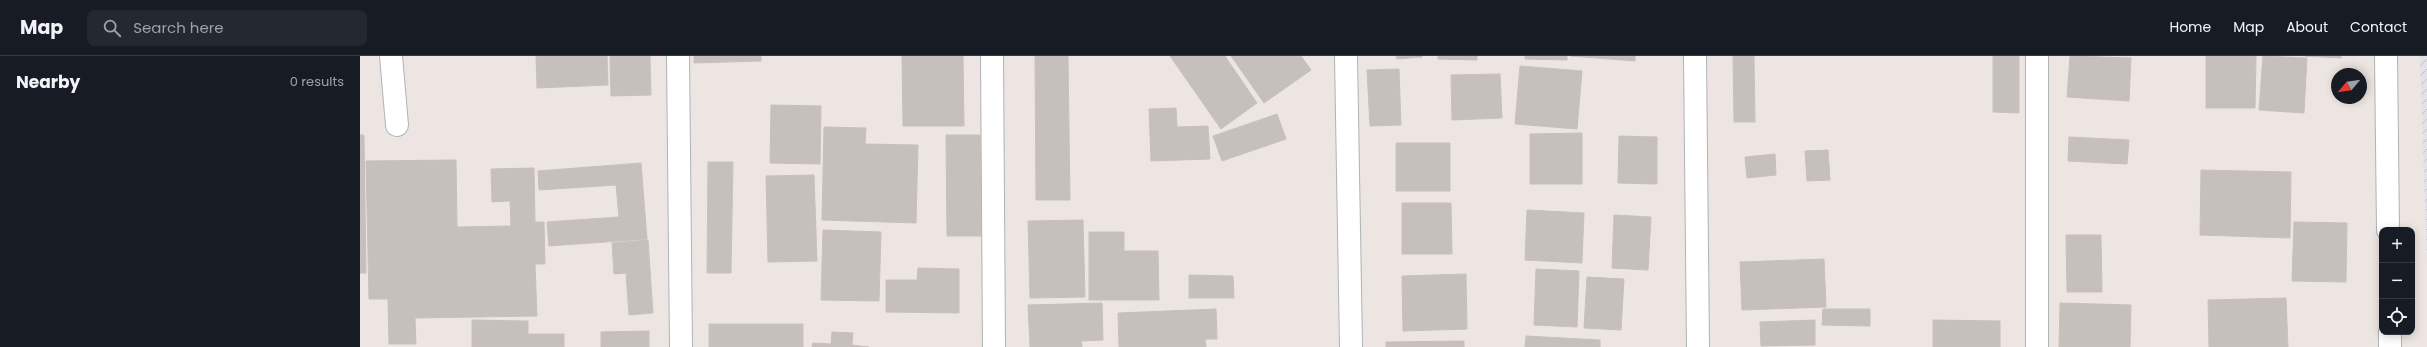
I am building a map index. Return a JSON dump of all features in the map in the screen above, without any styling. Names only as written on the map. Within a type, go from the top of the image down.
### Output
[{"type":"street","points":[[391,56],[397,125]]},
{"type":"street","points":[[678,56],[681,347]]},
{"type":"street","points":[[992,56],[994,347]]},
{"type":"street","points":[[1346,56],[1351,347]]},
{"type":"street","points":[[1695,56],[1698,347]]},
{"type":"street","points":[[2037,56],[2037,347]]},
{"type":"street","points":[[2386,56],[2388,227]]},
{"type":"street","points":[[2390,335],[2390,347]]},
{"type":"shaded area","points":[[2420,56],[2427,56],[2427,263]]},
{"type":"building","points":[[536,56],[607,56],[608,85],[537,88]]},
{"type":"building","points":[[610,56],[650,56],[651,95],[611,96]]},
{"type":"building","points":[[694,56],[761,56],[761,61],[694,63]]},
{"type":"building","points":[[902,56],[963,56],[964,126],[903,126]]},
{"type":"building","points":[[1035,56],[1068,56],[1070,200],[1036,200]]},
{"type":"building","points":[[1170,56],[1225,56],[1257,103],[1221,129]]},
{"type":"building","points":[[1231,56],[1301,56],[1311,70],[1264,103]]},
{"type":"building","points":[[1396,56],[1422,56],[1422,57],[1397,59]]},
{"type":"building","points":[[1438,56],[1477,56],[1477,60],[1438,59]]},
{"type":"building","points":[[1525,56],[1567,56],[1567,60],[1525,59]]},
{"type":"building","points":[[1571,56],[1635,56],[1635,61]]},
{"type":"building","points":[[1733,56],[1754,56],[1755,122],[1734,122]]},
{"type":"building","points":[[1993,56],[2019,56],[2019,113],[1993,112]]},
{"type":"building","points":[[2070,56],[2131,58],[2129,101],[2067,97]]},
{"type":"building","points":[[2206,56],[2256,56],[2255,108],[2206,108]]},
{"type":"building","points":[[2263,56],[2307,58],[2304,113],[2259,110]]},
{"type":"building","points":[[2305,56],[2341,56],[2341,58]]},
{"type":"building","points":[[1520,66],[1582,71],[1577,129],[1515,124]]},
{"type":"building","points":[[1399,69],[1401,125],[1370,126],[1367,70]]},
{"type":"building","points":[[1500,74],[1502,118],[1452,120],[1451,75]]},
{"type":"building","points":[[771,105],[821,106],[820,164],[770,163]]},
{"type":"building","points":[[1176,108],[1177,127],[1208,126],[1210,159],[1151,161],[1149,109]]},
{"type":"building","points":[[1277,114],[1286,139],[1222,161],[1213,136]]},
{"type":"building","points":[[824,127],[866,128],[865,144],[918,145],[916,223],[822,220]]},
{"type":"building","points":[[1582,133],[1582,184],[1530,184],[1530,134]]},
{"type":"building","points":[[360,135],[364,135],[366,273],[360,273]]},
{"type":"building","points":[[946,135],[980,135],[981,236],[947,236]]},
{"type":"building","points":[[1619,136],[1657,137],[1657,184],[1618,183]]},
{"type":"building","points":[[2069,137],[2129,140],[2127,164],[2068,161]]},
{"type":"building","points":[[1396,143],[1450,143],[1450,191],[1396,191]]},
{"type":"building","points":[[1828,150],[1830,180],[1807,181],[1805,151]]},
{"type":"building","points":[[1775,154],[1776,175],[1747,178],[1745,157]]},
{"type":"building","points":[[456,160],[457,227],[511,226],[510,201],[492,202],[491,169],[534,168],[535,222],[544,222],[545,264],[535,264],[537,316],[415,318],[416,344],[389,344],[388,299],[369,299],[366,161]]},
{"type":"building","points":[[708,162],[733,162],[731,273],[707,273]]},
{"type":"building","points":[[641,163],[647,239],[549,246],[547,222],[619,217],[616,185],[539,190],[538,171]]},
{"type":"building","points":[[2201,170],[2291,172],[2290,238],[2200,235]]},
{"type":"building","points":[[814,175],[817,261],[768,262],[766,176]]},
{"type":"building","points":[[1402,203],[1451,203],[1452,254],[1402,254]]},
{"type":"building","points":[[1527,210],[1584,213],[1582,263],[1525,260]]},
{"type":"building","points":[[1614,215],[1651,217],[1648,270],[1612,268]]},
{"type":"building","points":[[1083,220],[1085,297],[1030,298],[1028,221]]},
{"type":"building","points":[[2294,222],[2347,223],[2346,282],[2292,281]]},
{"type":"building","points":[[823,230],[881,232],[879,301],[821,300]]},
{"type":"building","points":[[1089,232],[1124,232],[1124,251],[1158,251],[1159,300],[1089,300]]},
{"type":"building","points":[[2066,235],[2101,235],[2102,292],[2067,292]]},
{"type":"building","points":[[648,240],[653,313],[629,315],[626,273],[614,274],[612,243]]},
{"type":"building","points":[[1824,259],[1826,307],[1742,310],[1740,262]]},
{"type":"building","points":[[918,268],[959,269],[959,313],[886,312],[886,280],[917,280]]},
{"type":"building","points":[[1536,269],[1579,271],[1577,327],[1534,325]]},
{"type":"building","points":[[1466,274],[1467,329],[1403,331],[1402,276]]},
{"type":"building","points":[[1189,275],[1233,276],[1234,298],[1189,298]]},
{"type":"building","points":[[1587,277],[1624,279],[1621,330],[1584,328]]},
{"type":"building","points":[[2286,298],[2288,347],[2209,347],[2208,300]]},
{"type":"building","points":[[1102,303],[1103,340],[1081,341],[1082,347],[1030,347],[1028,305]]},
{"type":"building","points":[[2060,303],[2131,305],[2130,347],[2059,347]]},
{"type":"building","points":[[1216,309],[1217,339],[1205,339],[1206,347],[1119,347],[1118,313]]},
{"type":"building","points":[[1823,309],[1870,309],[1870,326],[1822,325]]},
{"type":"building","points":[[472,320],[528,321],[528,334],[564,334],[564,347],[472,347]]},
{"type":"building","points":[[1815,320],[1815,345],[1761,346],[1760,322]]},
{"type":"building","points":[[1933,320],[2000,321],[2000,347],[1933,347]]},
{"type":"building","points":[[709,324],[803,324],[803,347],[709,347]]},
{"type":"building","points":[[649,331],[649,347],[601,347],[601,332]]},
{"type":"building","points":[[832,332],[853,333],[852,345],[869,347],[812,347],[813,343],[831,344]]},
{"type":"building","points":[[1526,336],[1600,340],[1600,347],[1525,347]]},
{"type":"building","points":[[1464,341],[1464,347],[1386,347],[1386,342]]}]
